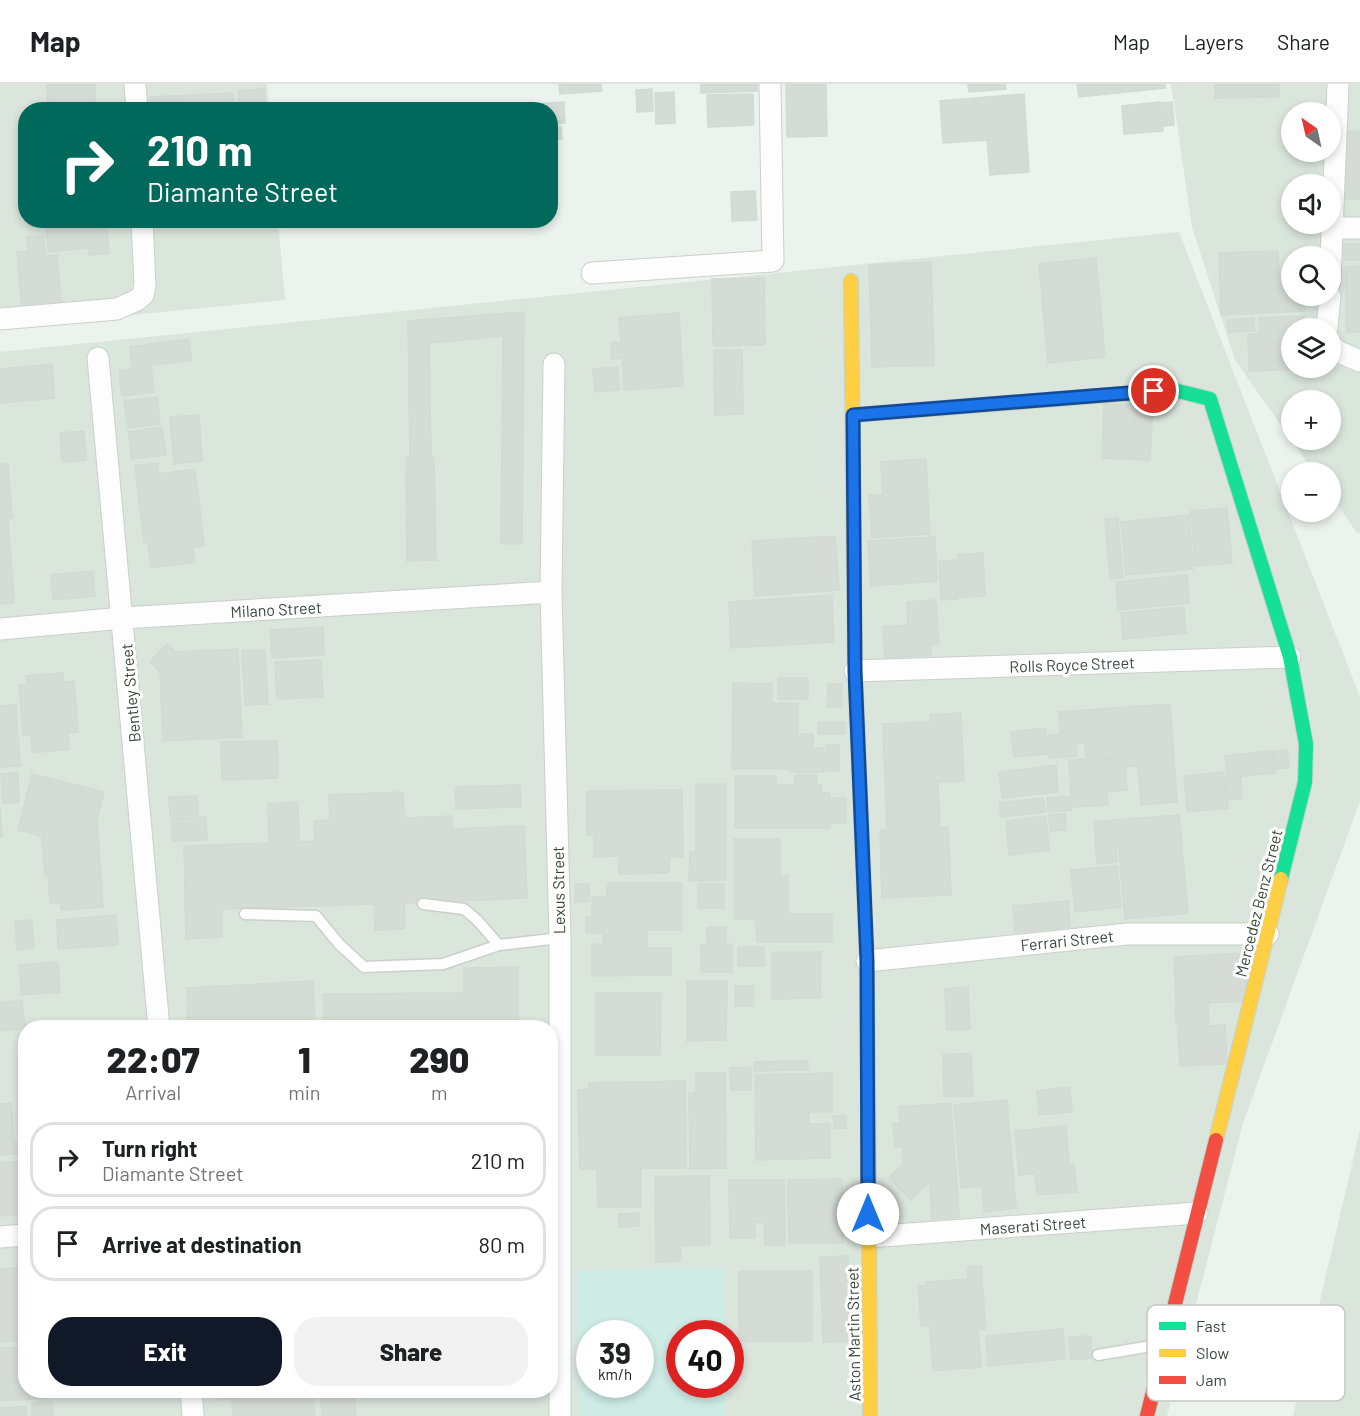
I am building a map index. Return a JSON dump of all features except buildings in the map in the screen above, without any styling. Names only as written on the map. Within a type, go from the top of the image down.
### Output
[{"type":"street","points":[[135,84],[136,102]]},
{"type":"street","points":[[592,273],[773,261],[770,84]]},
{"type":"street","points":[[1336,174],[1338,84]]},
{"type":"street","points":[[0,319],[117,309],[137,300],[143,295],[145,284],[142,228]]},
{"type":"street","points":[[1341,228],[1360,228]]},
{"type":"street","name":"Aston Martin Street","points":[[851,281],[855,671],[867,961],[870,1416]]},
{"type":"street","points":[[1341,352],[1360,361]]},
{"type":"street","name":"Bentley Street","points":[[98,358],[158,1020]]},
{"type":"street","name":"Lexus Street","points":[[554,364],[552,592],[560,939],[558,1020]]},
{"type":"street","name":"Mercedez Benz Street","points":[[853,415],[1174,390],[1210,399],[1290,657],[1306,744],[1305,782],[1175,1305]]},
{"type":"street","name":"Milano Street","points":[[0,629],[123,618],[552,592]]},
{"type":"street","name":"Rolls Royce Street","points":[[855,671],[1290,657]]},
{"type":"street","name":"Ferrari Street","points":[[867,961],[1127,934],[1268,934]]},
{"type":"street","name":"Maserati Street","points":[[868,1237],[1197,1213]]},
{"type":"street","points":[[0,1237],[18,1236]]},
{"type":"street","name":"Lexus Street","points":[[558,1334],[560,1416]]},
{"type":"street","points":[[192,1398],[193,1416]]},
{"type":"street","name":"Mercedez Benz Street","points":[[1147,1416],[1151,1401]]},
{"type":"lane","points":[[423,904],[464,909],[477,920],[498,945]]},
{"type":"lane","points":[[245,914],[316,916],[339,944],[364,967],[443,964],[498,945],[560,939]]},
{"type":"lane","points":[[1098,1354],[1147,1347]]},
{"type":"shaded area","points":[[0,84],[267,84],[268,102],[18,102],[18,228],[279,228],[285,300],[0,328]]},
{"type":"shaded area","points":[[1171,84],[1360,84],[1360,533],[1357,533],[1341,510],[1341,462],[1307,462],[1298,450],[1341,450],[1341,390],[1281,390],[1281,425],[1235,360],[1192,227]]},
{"type":"shaded area","points":[[1179,232],[1281,494],[1281,522],[1292,522],[1360,697],[1360,801],[1243,1123],[1196,1305],[1147,1305],[1147,1401],[1171,1401],[1167,1416],[0,1416],[0,352]]},
{"type":"shaded area","points":[[1360,1130],[1360,1416],[1293,1416],[1297,1401],[1345,1401],[1345,1305],[1319,1305]]},
{"type":"shaded area","points":[[724,1267],[725,1320],[666,1320],[666,1398],[726,1398],[726,1416],[579,1416],[579,1398],[654,1398],[654,1320],[578,1320],[577,1270]]},
{"type":"traffic: fast","points":[[1122,394],[1174,390],[1210,399],[1290,657],[1306,744],[1305,782],[1281,879]]},
{"type":"traffic: fast","points":[[855,670],[867,961],[869,1196]]},
{"type":"traffic: slow","points":[[851,281],[855,670]]},
{"type":"traffic: slow","points":[[853,415],[1122,394]]},
{"type":"traffic: slow","points":[[1216,1140],[1281,879]]},
{"type":"traffic: slow","points":[[869,1196],[870,1416]]},
{"type":"traffic: jam","points":[[1175,1305],[1216,1140]]},
{"type":"traffic: jam","points":[[1147,1416],[1151,1401]]},
{"type":"route","points":[[868,1214],[867,961],[855,671],[853,415],[1154,391]]}]
